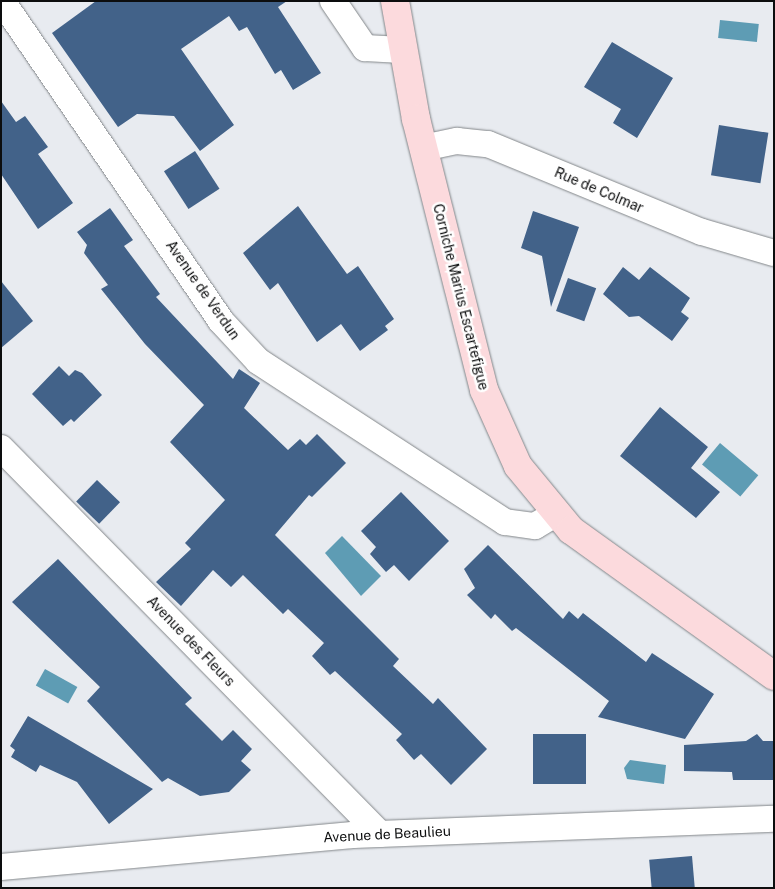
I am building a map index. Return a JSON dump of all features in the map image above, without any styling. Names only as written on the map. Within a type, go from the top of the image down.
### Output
[{"type":"main road","name":"Corniche Marius Escartefigue","points":[[395,1],[402,50],[423,148],[484,390],[518,466],[571,530],[650,592],[774,676]]},
{"type":"street","name":"Avenue de Verdun","points":[[2,1],[222,321],[258,361],[505,522],[535,526],[557,513]]},
{"type":"street","points":[[333,1],[365,48],[402,50]]},
{"type":"street","name":"Rue de Colmar","points":[[423,148],[457,141],[488,144],[694,229],[774,253]]},
{"type":"street","name":"Avenue des Fleurs","points":[[1,448],[380,834]]},
{"type":"street","name":"Avenue de Beaulieu","points":[[1,867],[380,834],[774,819]]},
{"type":"water","points":[[720,20],[759,24],[757,42],[718,38]]},
{"type":"water","points":[[720,443],[758,475],[740,497],[702,464]]},
{"type":"water","points":[[342,536],[381,576],[361,596],[325,553]]},
{"type":"water","points":[[45,669],[77,687],[68,704],[36,686]]},
{"type":"water","points":[[630,760],[666,765],[664,784],[627,779],[624,768]]},
{"type":"building","points":[[96,1],[287,1],[278,7],[321,73],[293,90],[281,70],[275,74],[247,27],[239,31],[229,16],[181,49],[234,125],[200,151],[174,116],[137,114],[118,127],[52,33]]},
{"type":"building","points":[[612,42],[673,78],[637,138],[613,123],[621,109],[584,87]]},
{"type":"building","points":[[1,101],[16,122],[25,116],[48,147],[38,154],[73,203],[38,229],[1,174]]},
{"type":"building","points":[[719,125],[768,133],[760,183],[711,175]]},
{"type":"building","points":[[195,151],[220,189],[188,209],[164,171]]},
{"type":"building","points":[[298,206],[347,274],[358,266],[394,319],[385,326],[388,330],[360,351],[341,324],[317,342],[278,283],[270,290],[243,253]]},
{"type":"building","points":[[110,208],[133,240],[124,246],[160,294],[156,297],[233,379],[239,369],[260,383],[244,408],[288,450],[300,439],[306,445],[317,434],[346,463],[312,497],[309,495],[275,535],[399,659],[393,666],[433,704],[438,698],[487,749],[451,785],[421,754],[414,760],[396,740],[402,734],[335,671],[330,675],[312,656],[324,643],[288,609],[283,614],[243,575],[231,587],[213,570],[181,606],[156,582],[191,549],[185,543],[225,500],[170,442],[204,405],[145,344],[101,289],[108,285],[84,253],[87,245],[77,232]]},
{"type":"building","points":[[533,211],[579,227],[551,307],[542,256],[521,248]]},
{"type":"building","points":[[623,267],[639,280],[650,267],[690,298],[681,312],[689,318],[672,341],[639,316],[629,317],[603,294]]},
{"type":"building","points":[[568,278],[596,288],[584,321],[556,311]]},
{"type":"building","points":[[1,281],[33,321],[1,348]]},
{"type":"building","points":[[59,366],[69,376],[75,370],[82,373],[102,395],[74,422],[71,419],[63,426],[32,394]]},
{"type":"building","points":[[660,407],[708,447],[691,468],[720,492],[696,518],[620,456]]},
{"type":"building","points":[[97,480],[120,502],[99,524],[76,502]]},
{"type":"building","points":[[401,492],[449,541],[409,581],[394,565],[386,572],[370,554],[376,547],[361,531]]},
{"type":"building","points":[[488,545],[563,619],[569,611],[578,619],[583,613],[646,662],[652,653],[714,694],[685,739],[598,717],[609,701],[516,628],[512,631],[495,614],[491,619],[467,595],[475,588],[464,569]]},
{"type":"building","points":[[58,559],[192,698],[185,704],[222,741],[233,730],[252,749],[241,761],[251,770],[229,792],[200,796],[168,778],[162,782],[87,701],[100,687],[12,602]]},
{"type":"building","points":[[28,716],[153,789],[109,824],[77,782],[40,765],[36,772],[11,757],[15,750],[10,746]]},
{"type":"building","points":[[533,734],[586,734],[586,784],[533,784]]},
{"type":"building","points":[[757,734],[763,741],[774,741],[774,780],[733,780],[732,772],[684,771],[684,745],[746,741]]},
{"type":"building","points":[[692,856],[695,888],[652,888],[649,860]]}]
